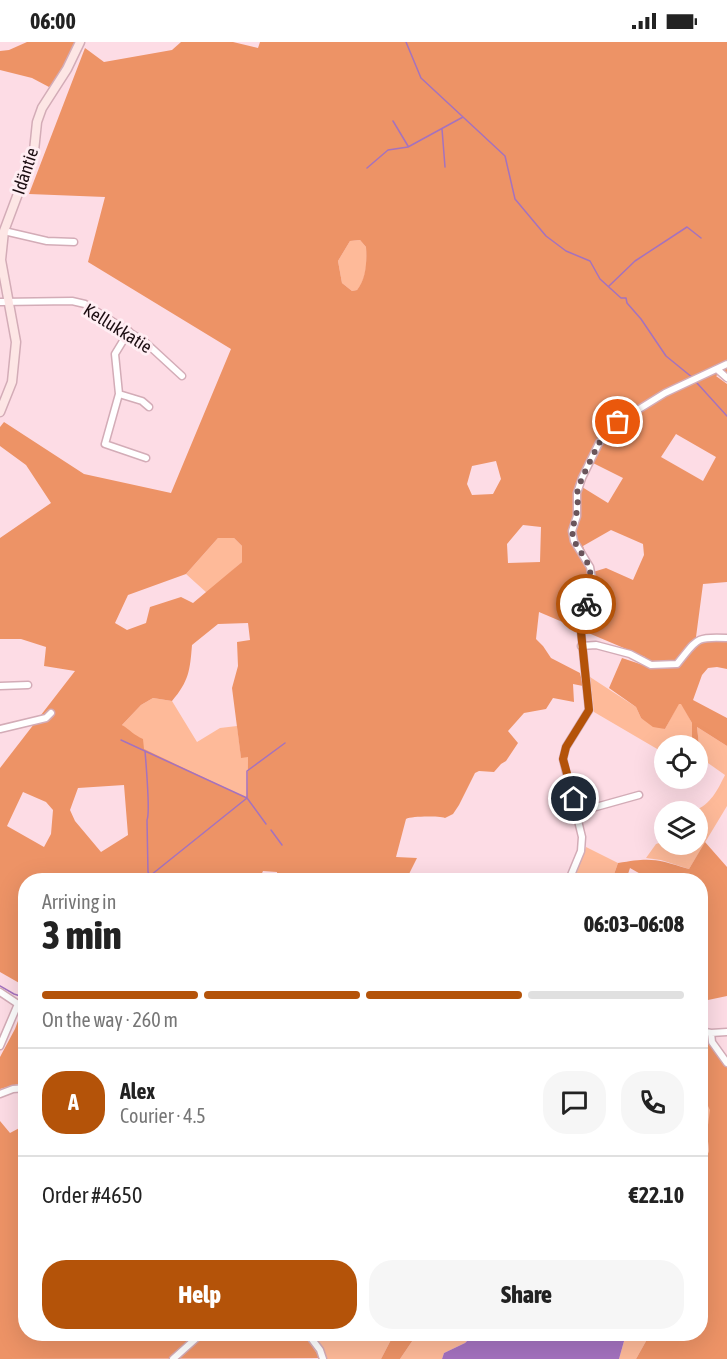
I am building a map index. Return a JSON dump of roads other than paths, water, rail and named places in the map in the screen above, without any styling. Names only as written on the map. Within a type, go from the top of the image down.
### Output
[{"type":"street","name":"Idäntie","points":[[0,412],[12,382],[16,342],[4,301],[0,260],[4,231],[34,151],[37,122],[42,108],[67,69],[80,42]]},
{"type":"street","points":[[4,231],[47,241],[74,243]]},
{"type":"street","name":"Kellukkatie","points":[[4,301],[85,304],[146,342],[182,376]]},
{"type":"street","points":[[129,331],[115,354],[119,394],[105,444],[146,458]]},
{"type":"street","points":[[572,873],[581,851],[582,837],[578,812],[563,759],[566,747],[589,710],[580,622],[591,589],[592,578],[590,567],[574,541],[572,531],[577,516],[577,493],[599,443],[615,424],[643,405],[727,364]]},
{"type":"street","points":[[718,370],[727,378]]},
{"type":"street","points":[[119,394],[142,401],[149,406]]},
{"type":"street","points":[[581,646],[596,645],[630,654],[651,665],[677,664],[698,638],[727,638]]},
{"type":"street","points":[[0,686],[28,685]]},
{"type":"street","points":[[0,729],[46,718],[51,713]]},
{"type":"street","points":[[578,812],[639,795]]},
{"type":"street","points":[[0,992],[18,1004],[0,1046]]},
{"type":"street","points":[[708,1033],[727,1032]]},
{"type":"street","points":[[711,1034],[712,1042],[727,1063]]},
{"type":"street","points":[[0,1094],[18,1089]]},
{"type":"street","points":[[173,1359],[193,1341]]},
{"type":"street","points":[[313,1341],[320,1350],[322,1359]]},
{"type":"waterway","points":[[406,42],[421,78],[505,156],[515,199],[546,236],[566,251],[590,261],[600,279],[621,298],[626,298],[627,303],[666,356],[693,378]]},
{"type":"waterway","points":[[367,168],[388,150],[408,147],[463,117]]},
{"type":"waterway","points":[[393,121],[408,146]]},
{"type":"waterway","points":[[442,129],[445,167]]},
{"type":"waterway","points":[[609,286],[635,261],[687,227],[701,238]]},
{"type":"waterway","points":[[697,383],[727,416]]},
{"type":"waterway","points":[[121,740],[247,798],[266,824]]},
{"type":"waterway","points":[[153,873],[247,798],[247,771],[285,743]]},
{"type":"waterway","points":[[145,751],[148,873]]},
{"type":"waterway","points":[[271,830],[282,845]]},
{"type":"waterway","points":[[0,986],[18,995]]}]
